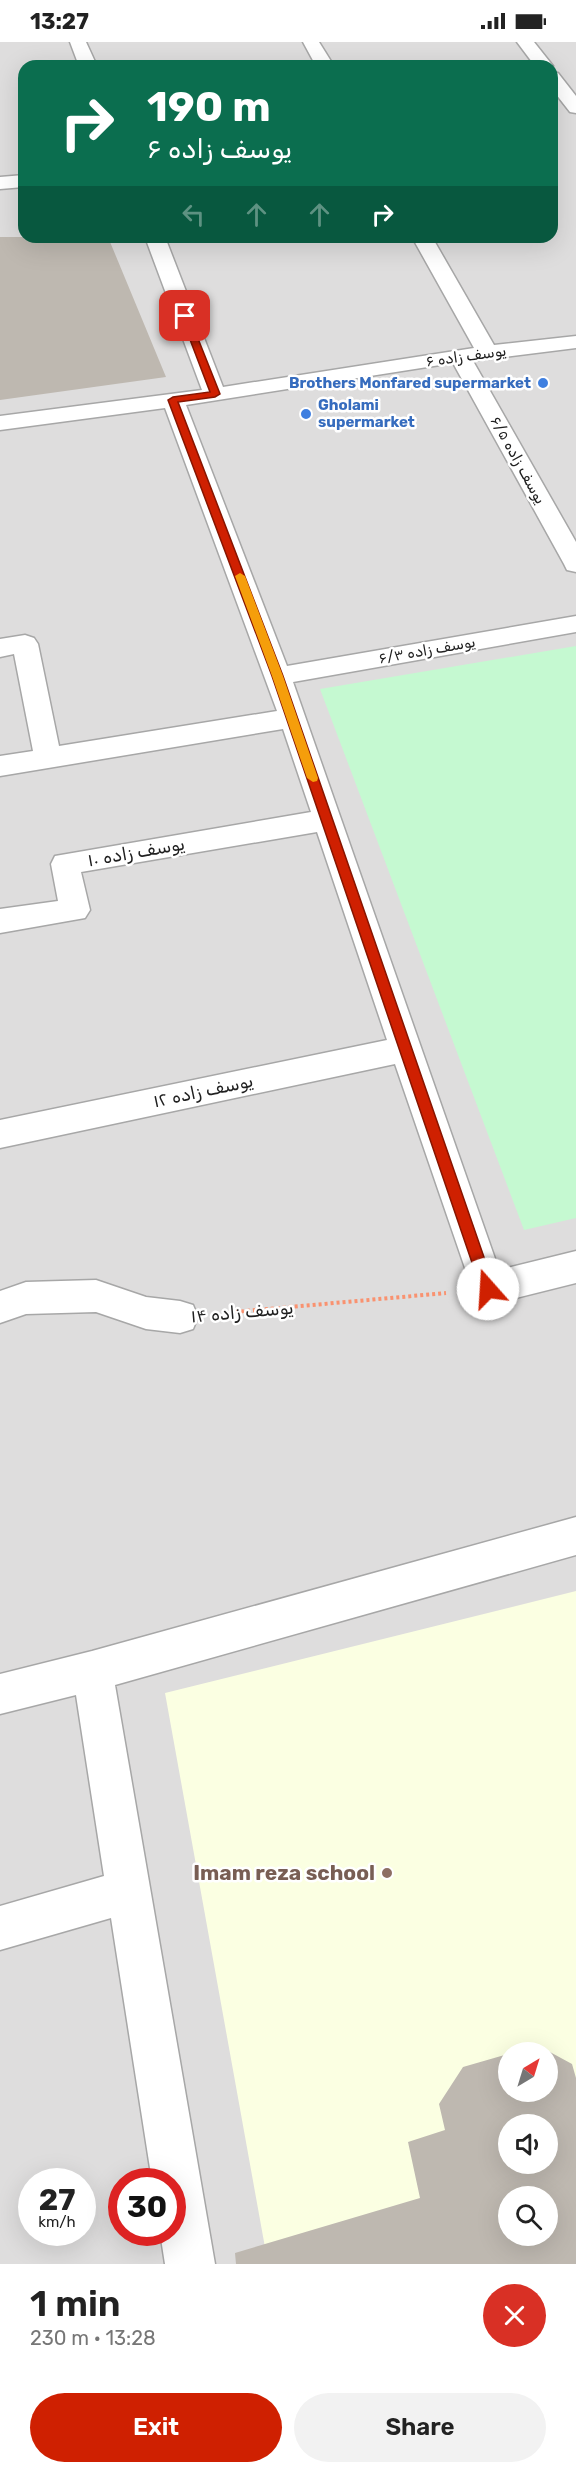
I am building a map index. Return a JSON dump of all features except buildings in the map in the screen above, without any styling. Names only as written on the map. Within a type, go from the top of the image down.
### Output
[{"type":"street","points":[[78,42],[86,60]]},
{"type":"street","points":[[311,42],[322,60]]},
{"type":"street","points":[[525,42],[539,60]]},
{"type":"street","points":[[558,85],[576,108]]},
{"type":"street","points":[[0,183],[18,182]]},
{"type":"street","points":[[157,243],[215,394]]},
{"type":"street","points":[[425,243],[488,353]]},
{"type":"street","name":"یوسف زاده ۶","points":[[0,423],[215,394],[460,356],[576,342]]},
{"type":"street","name":"یوسف زاده ۶/۵","points":[[460,356],[576,564]]},
{"type":"street","points":[[173,400],[278,676],[488,1289],[576,1267]]},
{"type":"street","name":"یوسف زاده ۶/۳","points":[[278,676],[576,624]]},
{"type":"street","points":[[0,648],[25,644],[48,758]]},
{"type":"street","points":[[0,766],[292,718]]},
{"type":"street","name":"یوسف زاده ۱۰","points":[[0,921],[75,910],[64,864],[327,820]]},
{"type":"street","name":"یوسف زاده ۱۲","points":[[0,1134],[406,1049]]},
{"type":"street","name":"یوسف زاده ۱۴","points":[[0,1306],[26,1298],[96,1296],[146,1313],[180,1317]]},
{"type":"street","points":[[0,1694],[92,1671],[576,1536]]},
{"type":"street","points":[[92,1671],[190,2264]]},
{"type":"street","points":[[0,1928],[128,1891]]},
{"type":"path","name":"یوسف زاده ۱۴","points":[[180,1317],[488,1289]]},
{"type":"shaded area","points":[[0,42],[576,42],[576,2264],[0,2264]]},
{"type":"shaded area","name":"Imam reza school","points":[[576,1591],[576,2264],[268,2264],[165,1693]]},
{"type":"green space","points":[[576,646],[576,1218],[524,1230],[320,689]]},
{"type":"slow traffic","points":[[240,576],[313,778]]},
{"type":"place","name":"Brothers Monfared supermarket","points":[[543,383]]},
{"type":"place","name":"Gholami supermarket","points":[[306,414]]},
{"type":"place","name":"Imam reza school","points":[[387,1873]]},
{"type":"route","points":[[185,316],[215,394],[173,400],[278,676],[488,1289]]}]
